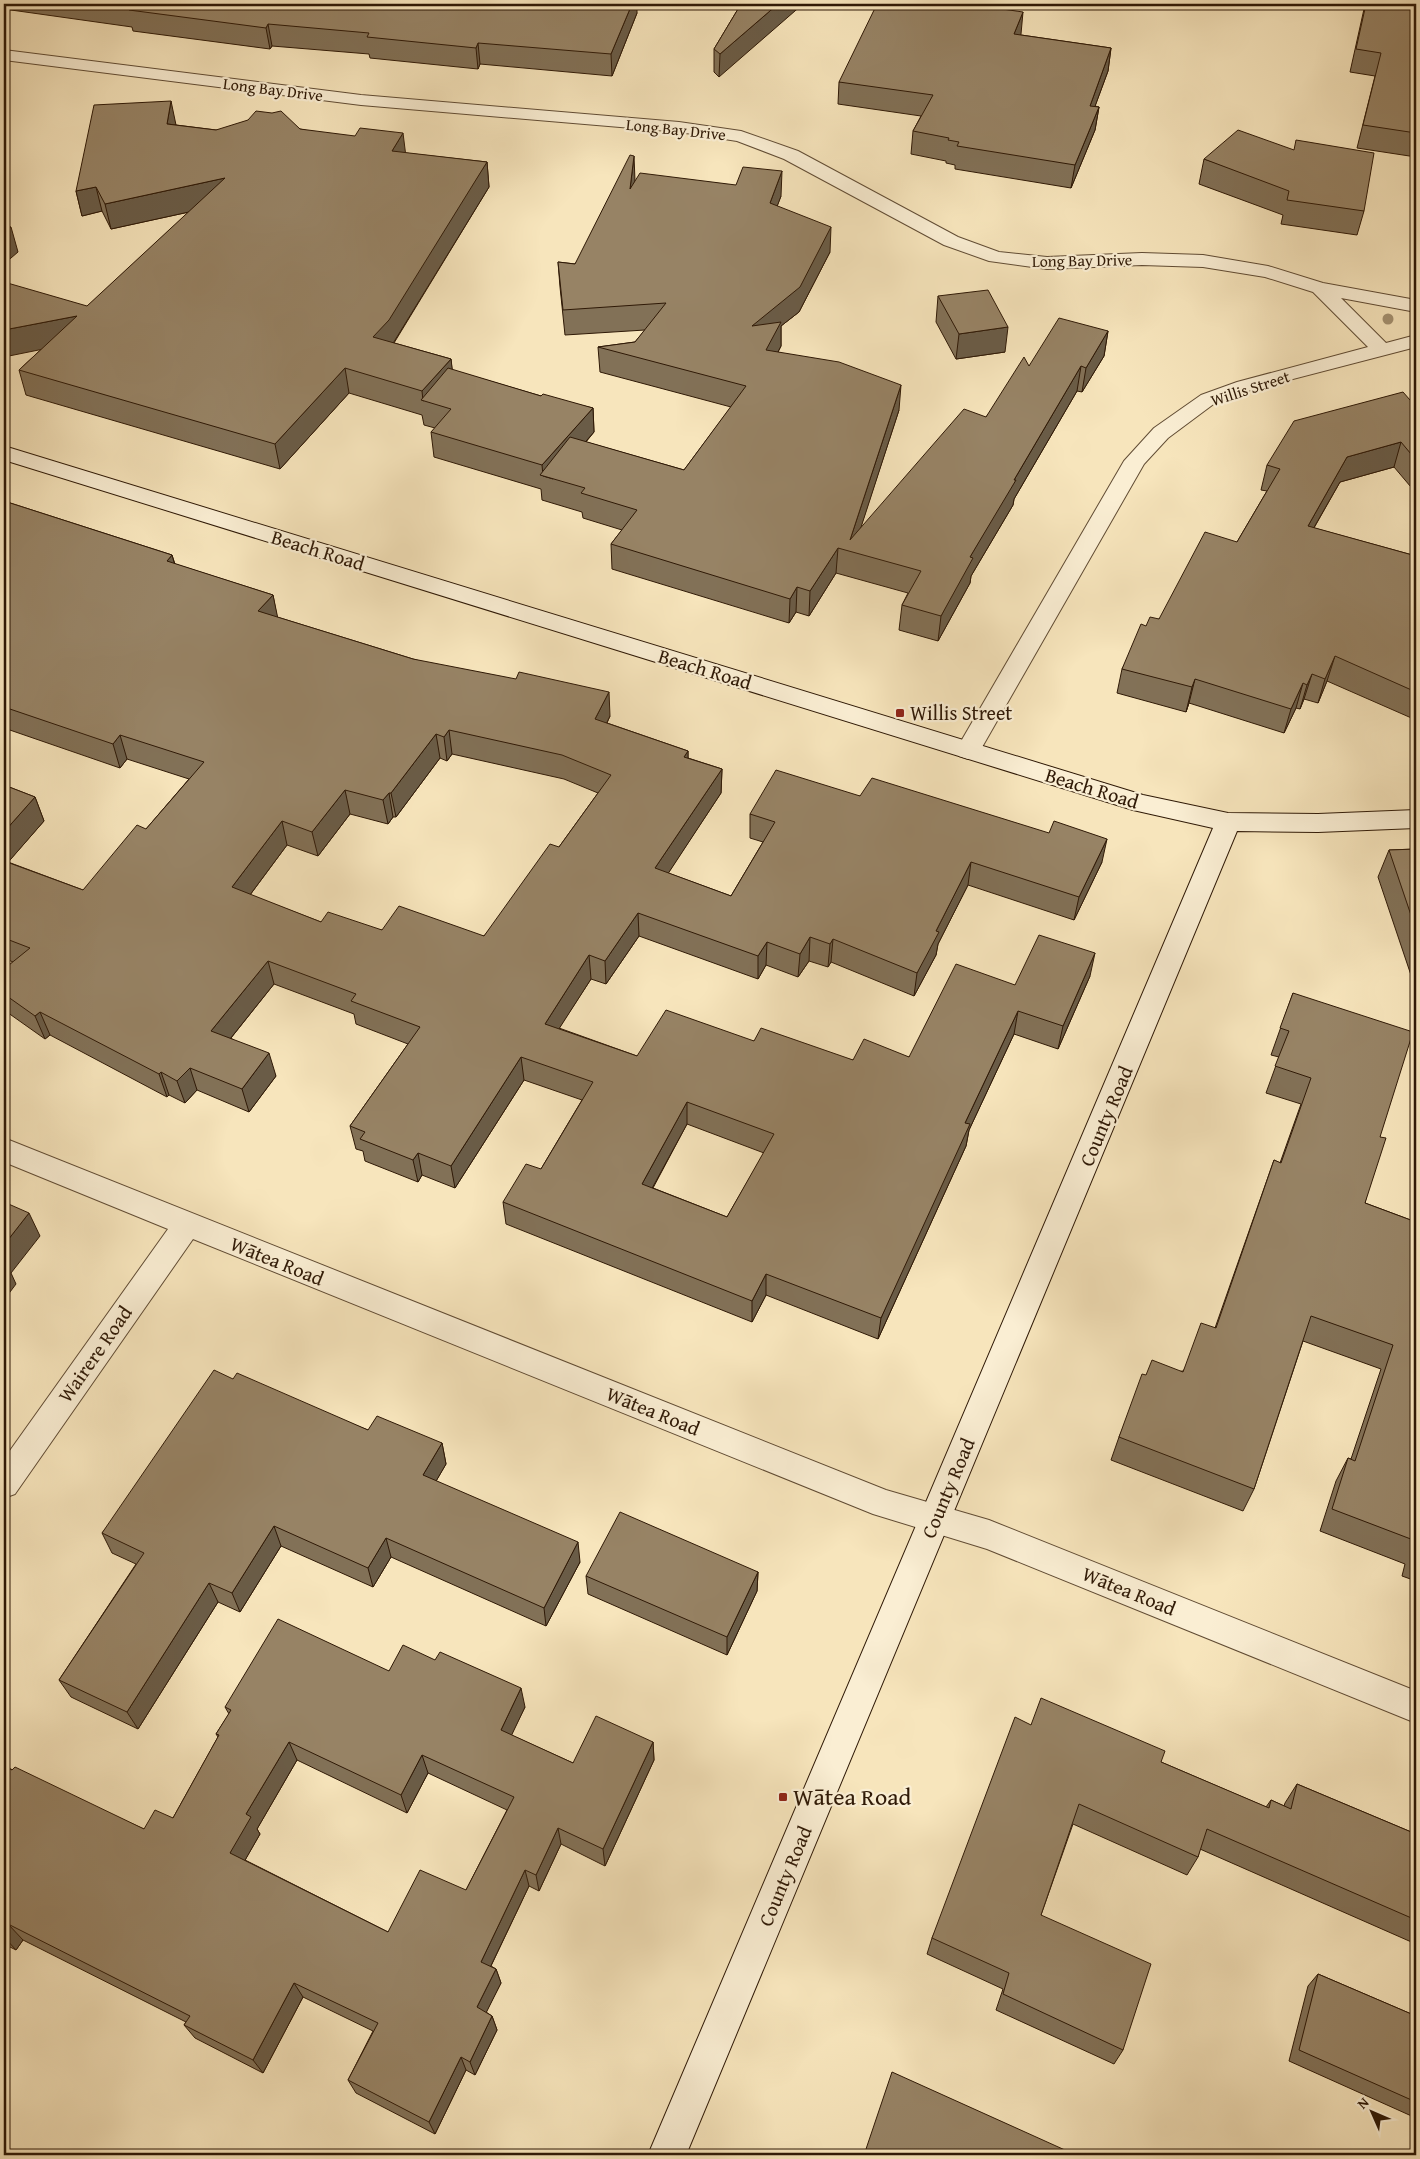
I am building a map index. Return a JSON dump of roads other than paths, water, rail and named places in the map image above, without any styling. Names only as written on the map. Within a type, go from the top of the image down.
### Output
[{"type":"street","name":"Long Bay Drive","points":[[4,55],[360,100],[679,127],[741,136],[791,155],[952,241],[996,257],[1047,263],[1142,259],[1203,261],[1268,272],[1320,288],[1416,306]]},
{"type":"street","name":"Long Bay Drive","points":[[1320,288],[1382,350]]},
{"type":"street","name":"Willis Street","points":[[968,750],[1135,461],[1161,432],[1208,399],[1244,386],[1416,341]]},
{"type":"street","name":"Beach Road","points":[[4,453],[1142,804],[1228,822],[1318,823],[1416,818]]},
{"type":"street","name":"County Road","points":[[668,2155],[1228,822]]},
{"type":"street","name":"Wātea Road","points":[[4,1150],[875,1500],[989,1534],[1416,1707]]},
{"type":"street","name":"Wairere Road","points":[[4,1484],[187,1225]]},
{"type":"place","name":"Willis Street","points":[[900,713]]},
{"type":"place","name":"Wātea Road","points":[[783,1797]]}]
